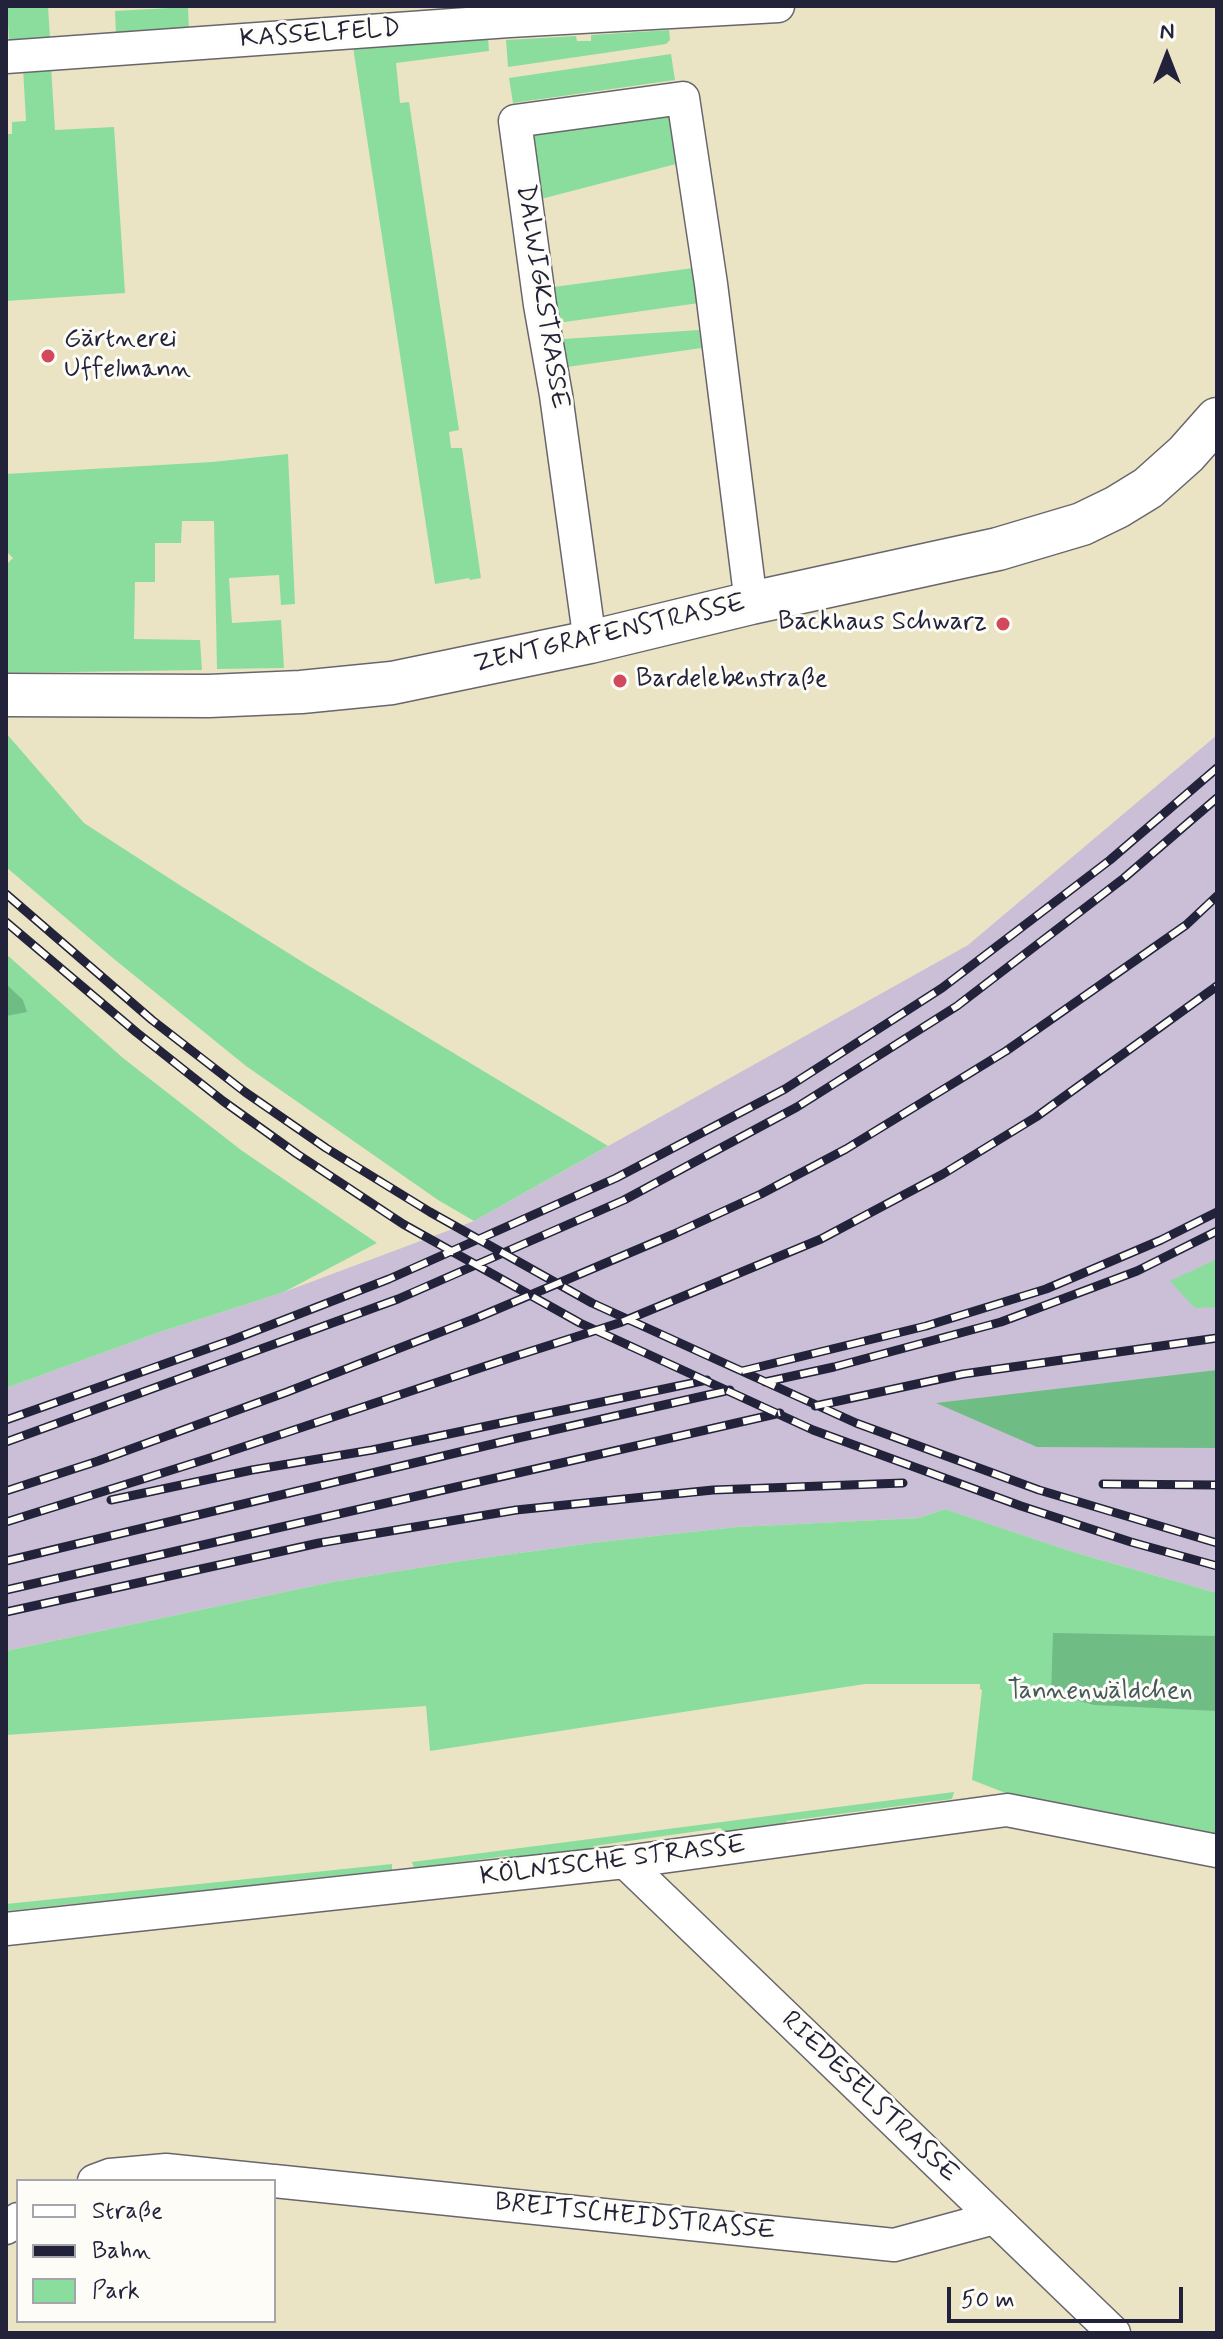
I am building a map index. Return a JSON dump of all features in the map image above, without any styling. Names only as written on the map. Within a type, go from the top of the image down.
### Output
[{"type":"street","name":"KASSELFELD","points":[[6,57],[509,14],[778,6]]},
{"type":"street","name":"DALWIGKSTRASSE","points":[[590,642],[515,121],[683,98],[711,284],[751,603]]},
{"type":"street","name":"ZENTGRAFENSTRASSE","points":[[6,695],[209,696],[355,687],[392,683],[590,642],[998,549],[1082,524],[1148,488],[1186,454],[1217,419]]},
{"type":"street","name":"KÖLNISCHE STRASSE","points":[[6,1929],[625,1862],[1007,1810],[1217,1851]]},
{"type":"street","name":"RIEDESELSTRASSE","points":[[625,1862],[1114,2333]]},
{"type":"street","name":"BREITSCHEIDSTRASSE","points":[[99,2179],[110,2175],[166,2170],[254,2179]]},
{"type":"street","name":"BREITSCHEIDSTRASSE","points":[[276,2181],[894,2245],[994,2218]]},
{"type":"shaded area","points":[[1217,735],[1217,1593],[1073,1552],[945,1509],[919,1518],[737,1527],[461,1561],[332,1582],[6,1651],[6,1388],[157,1333],[284,1292],[474,1221],[968,945]]},
{"type":"green space","points":[[7,6],[48,6],[50,38],[9,41]]},
{"type":"green space","points":[[188,7],[189,31],[116,34],[115,11]]},
{"type":"green space","points":[[669,30],[670,40],[666,44],[508,67],[506,40],[576,36],[577,41],[591,41],[591,35]]},
{"type":"green space","points":[[488,38],[489,51],[396,63],[400,103],[409,102],[459,430],[449,432],[451,448],[462,448],[481,578],[435,584],[353,47]]},
{"type":"green space","points":[[671,54],[675,80],[513,103],[509,78]]},
{"type":"green space","points":[[51,67],[55,130],[114,127],[125,293],[6,301],[6,134],[12,134],[12,122],[26,121],[23,68]]},
{"type":"green space","points":[[670,112],[676,164],[541,199],[532,132]]},
{"type":"green space","points":[[693,268],[699,303],[558,323],[554,287]]},
{"type":"green space","points":[[699,330],[702,348],[567,367],[563,339]]},
{"type":"green space","points":[[288,454],[295,604],[281,605],[279,575],[229,578],[232,623],[281,620],[284,668],[217,669],[214,521],[182,521],[181,543],[155,543],[155,582],[135,582],[134,639],[200,640],[202,670],[6,673],[6,565],[13,558],[6,551],[6,474],[212,462]]},
{"type":"green space","points":[[6,733],[84,823],[309,966],[608,1146],[474,1221],[438,1200],[246,1066],[6,867]]},
{"type":"green space","points":[[6,954],[123,1058],[241,1150],[377,1243],[284,1292],[157,1333],[6,1388]]},
{"type":"green space","points":[[6,984],[23,1000],[27,1012],[6,1016]]},
{"type":"green space","points":[[1217,1259],[1217,1307],[1195,1308],[1170,1281]]},
{"type":"green space","points":[[1217,1370],[1217,1448],[1037,1447],[936,1403]]},
{"type":"green space","name":"Tannenwäldchen","points":[[945,1509],[1073,1552],[1217,1593],[1217,1836],[1029,1802],[972,1780],[982,1690],[980,1684],[865,1684],[430,1751],[426,1706],[6,1735],[6,1651],[332,1582],[461,1561],[737,1527],[919,1518]]},
{"type":"green space","points":[[1053,1633],[1217,1636],[1217,1711],[1094,1705],[1051,1693]]},
{"type":"green space","points":[[954,1792],[952,1799],[787,1821],[780,1829],[730,1837],[720,1828],[594,1846],[586,1856],[516,1863],[507,1856],[414,1868],[412,1862]]},
{"type":"green space","points":[[392,1864],[392,1870],[292,1880],[291,1889],[245,1895],[235,1887],[6,1911],[6,1904]]},
{"type":"railway","points":[[6,1420],[232,1340],[389,1279],[616,1178],[785,1089],[942,988],[1110,860],[1217,768]]},
{"type":"railway","points":[[6,1442],[398,1299],[624,1200],[797,1107],[957,1006],[1124,878],[1217,798]]},
{"type":"railway","points":[[6,894],[152,1020],[245,1092],[326,1148],[430,1212],[592,1303],[856,1423],[1039,1490],[1217,1543]]},
{"type":"railway","points":[[6,1491],[287,1392],[474,1319],[761,1194],[846,1149],[1006,1051],[1186,925],[1217,896]]},
{"type":"railway","points":[[6,922],[136,1032],[223,1101],[297,1154],[403,1224],[580,1323],[813,1430],[1021,1506],[1217,1566]]},
{"type":"railway","points":[[6,1522],[619,1323],[821,1239],[943,1174],[1036,1117],[1217,986]]},
{"type":"railway","points":[[742,1371],[926,1326],[1046,1289],[1161,1240],[1217,1212]]},
{"type":"railway","points":[[765,1382],[834,1367],[1001,1322],[1137,1271],[1217,1231]]},
{"type":"railway","points":[[815,1406],[963,1374],[1217,1338]]},
{"type":"railway","points":[[111,1500],[252,1470],[372,1450],[707,1380]]},
{"type":"railway","points":[[6,1561],[730,1390]]},
{"type":"railway","points":[[6,1590],[780,1413]]},
{"type":"railway","points":[[6,1612],[319,1543],[516,1510],[713,1490],[903,1483]]},
{"type":"railway","points":[[1103,1484],[1217,1485]]},
{"type":"place","name":"Gärtnerei Uffelmann","points":[[48,356]]},
{"type":"place","name":"Backhaus Schwarz","points":[[1003,624]]},
{"type":"place","name":"Bardelebenstraße","points":[[620,681]]}]
